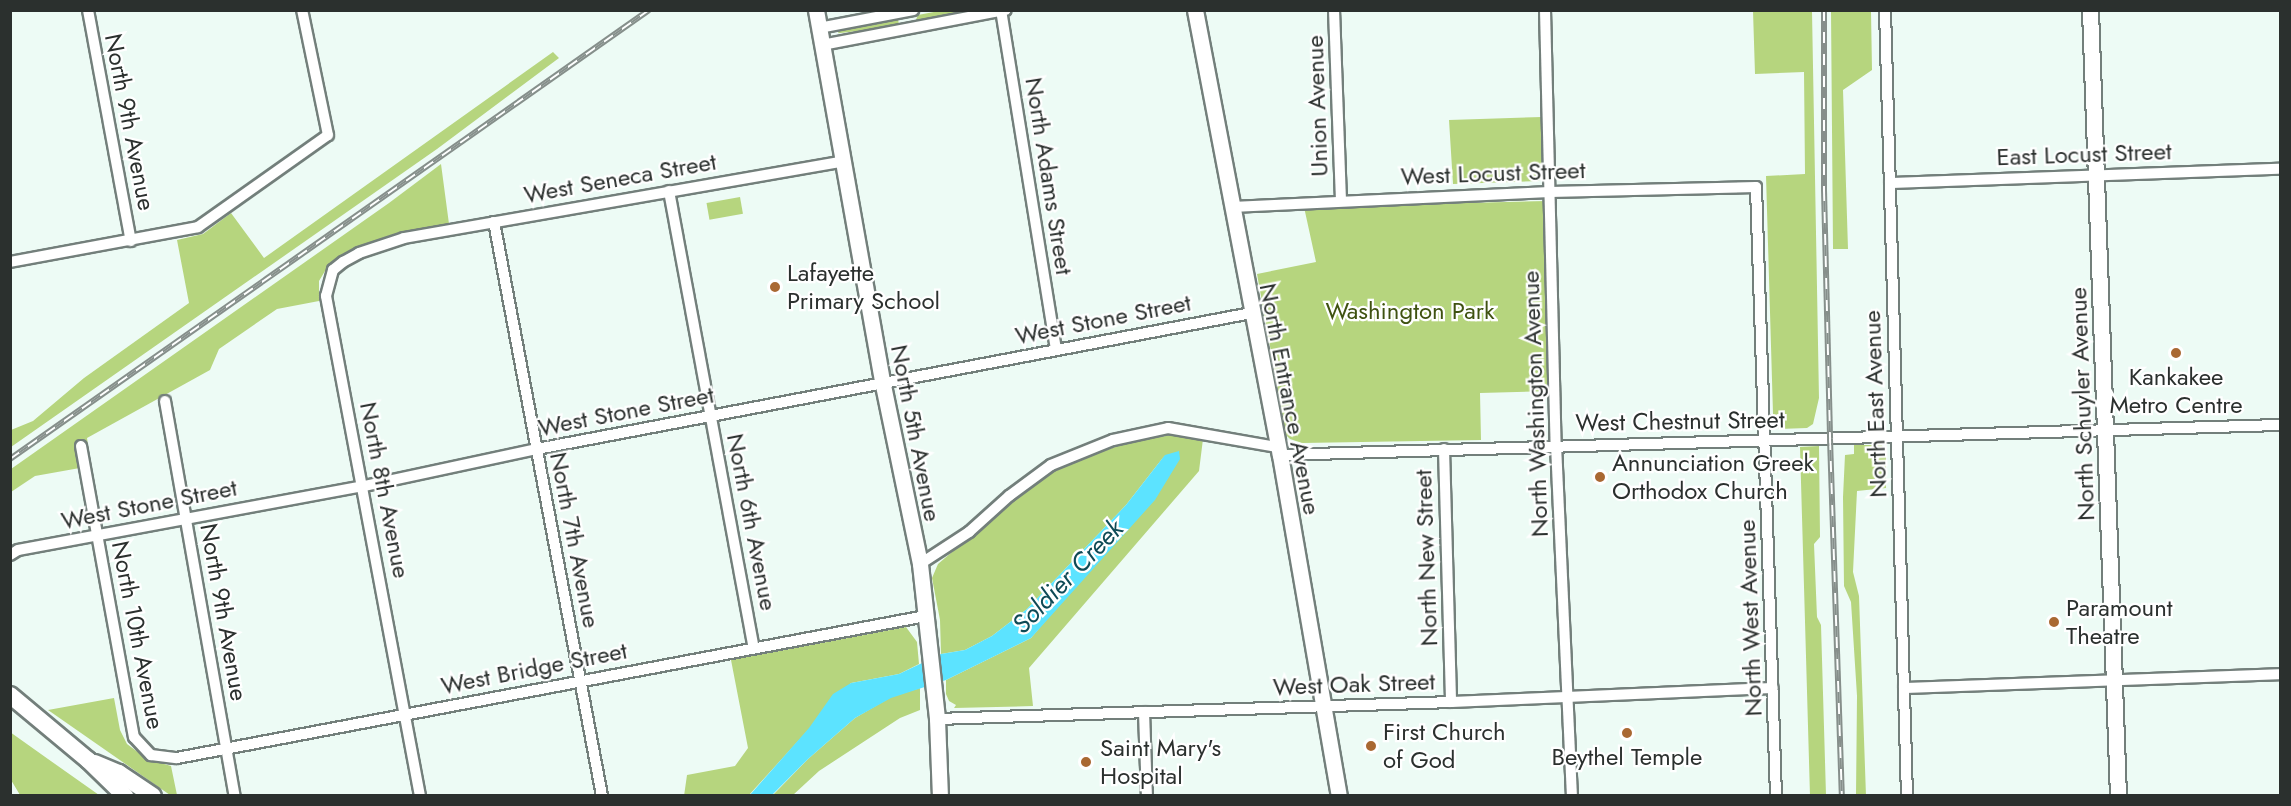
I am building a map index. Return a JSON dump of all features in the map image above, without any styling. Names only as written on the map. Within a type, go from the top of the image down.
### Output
[{"type":"main road","points":[[10,695],[88,760],[124,795]]},
{"type":"main road","points":[[88,760],[119,773],[153,795]]},
{"type":"street","name":"North 9th Avenue","points":[[88,10],[131,241]]},
{"type":"street","points":[[10,262],[198,227],[328,135],[302,10]]},
{"type":"street","name":"North 5th Avenue","points":[[816,10],[883,385],[920,564],[937,719],[940,795]]},
{"type":"street","points":[[819,28],[913,10]]},
{"type":"street","name":"North Entrance Avenue","points":[[1195,10],[1278,451],[1339,795]]},
{"type":"street","name":"Union Avenue","points":[[1334,10],[1341,200]]},
{"type":"street","name":"North Washington Avenue","points":[[1545,10],[1557,445],[1572,795]]},
{"type":"street","name":"North East Avenue","points":[[1885,10],[1907,795]]},
{"type":"street","name":"North Schuyler Avenue","points":[[2090,10],[2118,795]]},
{"type":"street","points":[[822,45],[1003,11]]},
{"type":"street","name":"North Adams Street","points":[[1003,11],[1056,349]]},
{"type":"street","name":"West Seneca Street","points":[[404,238],[843,161]]},
{"type":"street","name":"East Locust Street","points":[[1890,183],[2280,169]]},
{"type":"street","name":"West Locust Street","points":[[1232,207],[1341,200],[1550,192],[1756,187]]},
{"type":"street","name":"North West Avenue","points":[[1756,187],[1776,795]]},
{"type":"street","name":"North 6th Avenue","points":[[669,191],[754,648]]},
{"type":"street","name":"North 7th Avenue","points":[[494,222],[602,795]]},
{"type":"street","name":"North 8th Avenue","points":[[404,238],[342,262],[333,270],[326,296],[364,486],[420,795]]},
{"type":"street","name":"West Stone Street","points":[[10,555],[18,550],[364,486],[537,449],[883,385],[1056,349],[1251,313]]},
{"type":"street","name":"North 9th Avenue","points":[[165,401],[235,795]]},
{"type":"street","name":"West Chestnut Street","points":[[920,564],[969,532],[1009,496],[1051,465],[1113,440],[1168,428],[1278,451],[1830,439],[2280,425]]},
{"type":"street","name":"North 10th Avenue","points":[[81,446],[134,737],[143,750],[151,755]]},
{"type":"street","name":"North New Street","points":[[1444,449],[1451,702]]},
{"type":"street","name":"West Bridge Street","points":[[151,755],[177,758],[926,616]]},
{"type":"street","points":[[1904,688],[2280,674]]},
{"type":"street","name":"West Oak Street","points":[[937,719],[1323,707],[1773,688]]},
{"type":"street","points":[[1144,712],[1147,795]]},
{"type":"green space","points":[[939,11],[976,11],[915,22],[918,15]]},
{"type":"green space","points":[[1753,11],[1812,11],[1819,398],[1813,424],[1807,428],[1779,429],[1773,414],[1766,176],[1805,174],[1804,72],[1755,74]]},
{"type":"green space","points":[[1831,11],[1871,11],[1872,70],[1843,90],[1848,249],[1833,249]]},
{"type":"green space","points":[[898,18],[899,26],[838,33],[837,25]]},
{"type":"green space","points":[[553,52],[559,58],[437,149],[11,447],[11,430],[33,421],[84,378],[189,303],[177,240],[203,234],[231,213],[264,258]]},
{"type":"green space","points":[[1542,117],[1542,176],[1539,181],[1453,184],[1449,120]]},
{"type":"green space","points":[[441,164],[449,224],[391,235],[360,246],[325,271],[319,281],[319,301],[277,309],[219,349],[210,370],[87,438],[91,466],[35,476],[11,492],[11,469]]},
{"type":"green space","points":[[740,197],[743,214],[709,220],[707,203]]},
{"type":"green space","name":"Washington Park","points":[[1546,201],[1550,391],[1480,393],[1481,440],[1302,443],[1286,435],[1257,274],[1316,262],[1304,207]]},
{"type":"green space","points":[[1172,435],[1203,439],[1199,471],[1029,668],[1033,706],[954,708],[956,705],[949,701],[946,694],[946,680],[1031,638],[1064,599],[1165,455],[1126,505],[1027,609],[992,636],[965,650],[941,654],[940,620],[932,578],[938,564],[1023,491],[1054,469],[1129,442]]},
{"type":"green space","points":[[1854,445],[1882,445],[1886,454],[1886,488],[1857,491],[1853,572],[1859,596],[1866,796],[1856,795],[1857,696],[1851,602],[1844,586],[1845,455],[1854,454]]},
{"type":"green space","points":[[1819,446],[1820,537],[1814,544],[1817,617],[1821,625],[1826,795],[1810,796],[1800,447]]},
{"type":"green space","points":[[906,627],[917,642],[919,664],[899,674],[851,683],[749,795],[684,796],[687,775],[735,766],[748,748],[731,660]]},
{"type":"green space","points":[[920,688],[920,710],[900,718],[819,771],[793,795],[772,796],[808,759],[855,718],[891,697]]},
{"type":"green space","points":[[114,698],[120,730],[127,744],[147,759],[171,766],[177,795],[170,795],[48,710]]},
{"type":"green space","points":[[10,732],[99,795],[20,795],[11,780]]},
{"type":"water","name":"Soldier Creek","points":[[1179,451],[1180,459],[1155,500],[1031,638],[946,680],[891,698],[855,718],[808,759],[772,795],[749,796],[809,728],[833,694],[851,683],[899,674],[941,654],[965,650],[992,636],[1027,609],[1126,505],[1165,455]]},
{"type":"railway","points":[[10,459],[649,10]]},
{"type":"railway","points":[[1824,10],[1824,190],[1842,796]]},
{"type":"place","name":"Lafayette Primary School","points":[[775,287]]},
{"type":"place","name":"Kankakee Metro Centre","points":[[2176,353]]},
{"type":"place","name":"Annunciation Greek Orthodox Church","points":[[1600,477]]},
{"type":"place","name":"Paramount Theatre","points":[[2054,622]]},
{"type":"place","name":"Beythel Temple","points":[[1627,733]]},
{"type":"place","name":"First Church of God","points":[[1371,746]]},
{"type":"place","name":"Saint Mary's Hospital","points":[[1086,762]]}]
